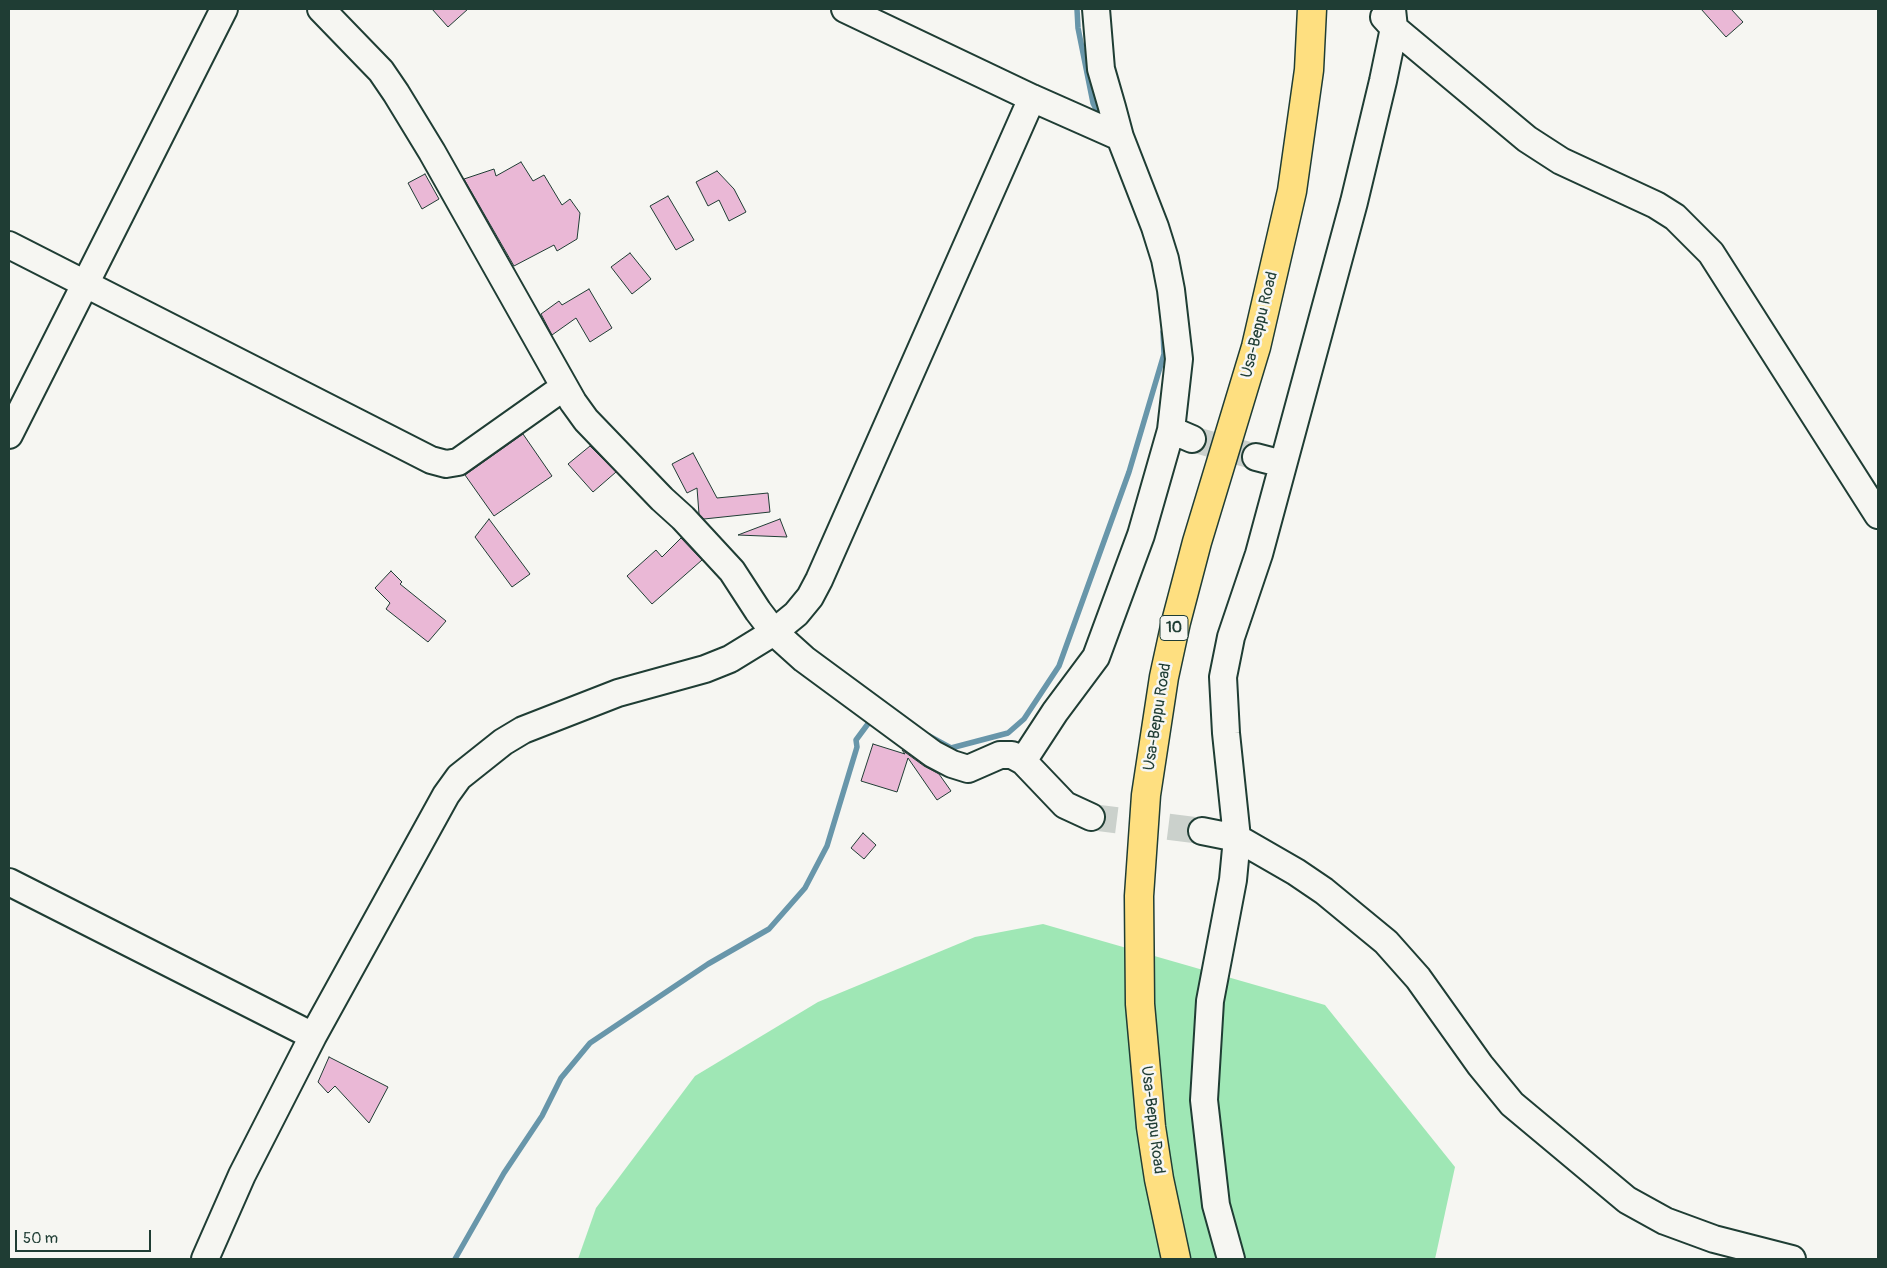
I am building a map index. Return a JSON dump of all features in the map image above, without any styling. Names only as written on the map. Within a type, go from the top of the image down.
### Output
[{"type":"highway","name":"Usa-Beppu Road","points":[[1176,1259],[1151,1127],[1140,1004],[1139,896],[1146,795],[1164,677],[1176,622],[1197,542],[1256,347],[1292,191],[1309,70],[1312,9]]},
{"type":"street","points":[[9,435],[224,9]]},
{"type":"street","points":[[321,9],[382,71],[432,152],[564,387],[586,420],[662,500],[683,518],[732,571],[774,632],[804,659],[932,754],[952,764],[968,769],[1000,755],[1012,755],[1023,761],[1065,805],[1091,816]]},
{"type":"street","points":[[845,9],[1032,98],[1120,137]]},
{"type":"street","points":[[1023,761],[1055,712],[1096,657],[1141,535],[1181,435],[1179,359],[1172,290],[1155,227],[1120,137],[1101,68],[1096,9]]},
{"type":"street","points":[[1231,1259],[1216,1204],[1204,1100],[1210,1002],[1233,880],[1236,838],[1226,733],[1224,677],[1231,638],[1259,554],[1354,202],[1383,80],[1388,15]]},
{"type":"street","points":[[1388,15],[1527,139],[1561,161],[1656,205],[1675,217],[1711,253],[1878,515]]},
{"type":"street","points":[[205,1259],[242,1175],[313,1036],[441,804],[459,777],[503,742],[523,730],[618,693],[705,669],[730,659],[774,632],[796,614],[810,597],[820,580],[1032,98]]},
{"type":"street","points":[[9,245],[431,460],[446,464],[458,462],[564,387]]},
{"type":"street","points":[[1256,458],[1283,464]]},
{"type":"street","points":[[1202,832],[1236,838],[1296,872],[1324,891],[1386,942],[1418,978],[1480,1066],[1512,1104],[1627,1200],[1665,1221],[1714,1240],[1792,1259]]},
{"type":"street","points":[[9,882],[313,1036]]},
{"type":"green space","points":[[1043,924],[1325,1005],[1455,1167],[1435,1259],[578,1259],[596,1208],[695,1076],[818,1002],[975,937]]},
{"type":"building","points":[[432,9],[468,9],[448,27]]},
{"type":"building","points":[[1701,9],[1731,9],[1743,22],[1726,37]]},
{"type":"building","points":[[521,162],[533,181],[544,175],[562,205],[570,199],[580,213],[577,239],[557,251],[554,245],[514,266],[464,179],[494,169],[496,176]]},
{"type":"building","points":[[717,171],[734,189],[746,212],[729,221],[719,200],[708,206],[696,182]]},
{"type":"building","points":[[425,174],[439,199],[422,209],[408,183]]},
{"type":"building","points":[[668,196],[694,240],[676,250],[650,206]]},
{"type":"building","points":[[630,253],[651,279],[632,294],[611,267]]},
{"type":"building","points":[[589,289],[612,328],[590,342],[576,318],[552,335],[541,314],[559,301],[562,305]]},
{"type":"building","points":[[523,434],[552,476],[494,516],[465,475]]},
{"type":"building","points":[[590,446],[616,472],[593,492],[568,464]]},
{"type":"building","points":[[693,453],[717,498],[768,493],[770,512],[704,519],[699,514],[697,488],[687,493],[672,464]]},
{"type":"building","points":[[489,519],[530,574],[512,587],[475,537]]},
{"type":"building","points":[[780,519],[787,537],[738,535]]},
{"type":"building","points":[[681,538],[702,560],[652,604],[627,576],[656,550],[662,557]]},
{"type":"building","points":[[391,571],[402,582],[400,584],[446,621],[428,642],[386,609],[390,603],[375,588]]},
{"type":"building","points":[[873,744],[905,754],[902,750],[939,774],[951,791],[937,800],[908,758],[897,792],[861,781]]},
{"type":"building","points":[[863,833],[876,845],[864,859],[851,848]]},
{"type":"building","points":[[329,1057],[388,1087],[369,1123],[335,1086],[328,1093],[318,1082]]},
{"type":"waterway","points":[[1077,9],[1078,28],[1093,103],[1101,119]]},
{"type":"waterway","points":[[929,736],[951,748],[1008,733],[1024,719],[1059,666],[1129,472],[1164,354],[1163,332]]},
{"type":"waterway","points":[[455,1259],[504,1173],[542,1116],[561,1078],[590,1043],[708,964],[769,929],[805,888],[827,846],[857,747],[856,740],[873,717]]},
{"type":"tunnel","points":[[1192,439],[1256,457]]},
{"type":"tunnel","points":[[1091,817],[1202,831]]}]
